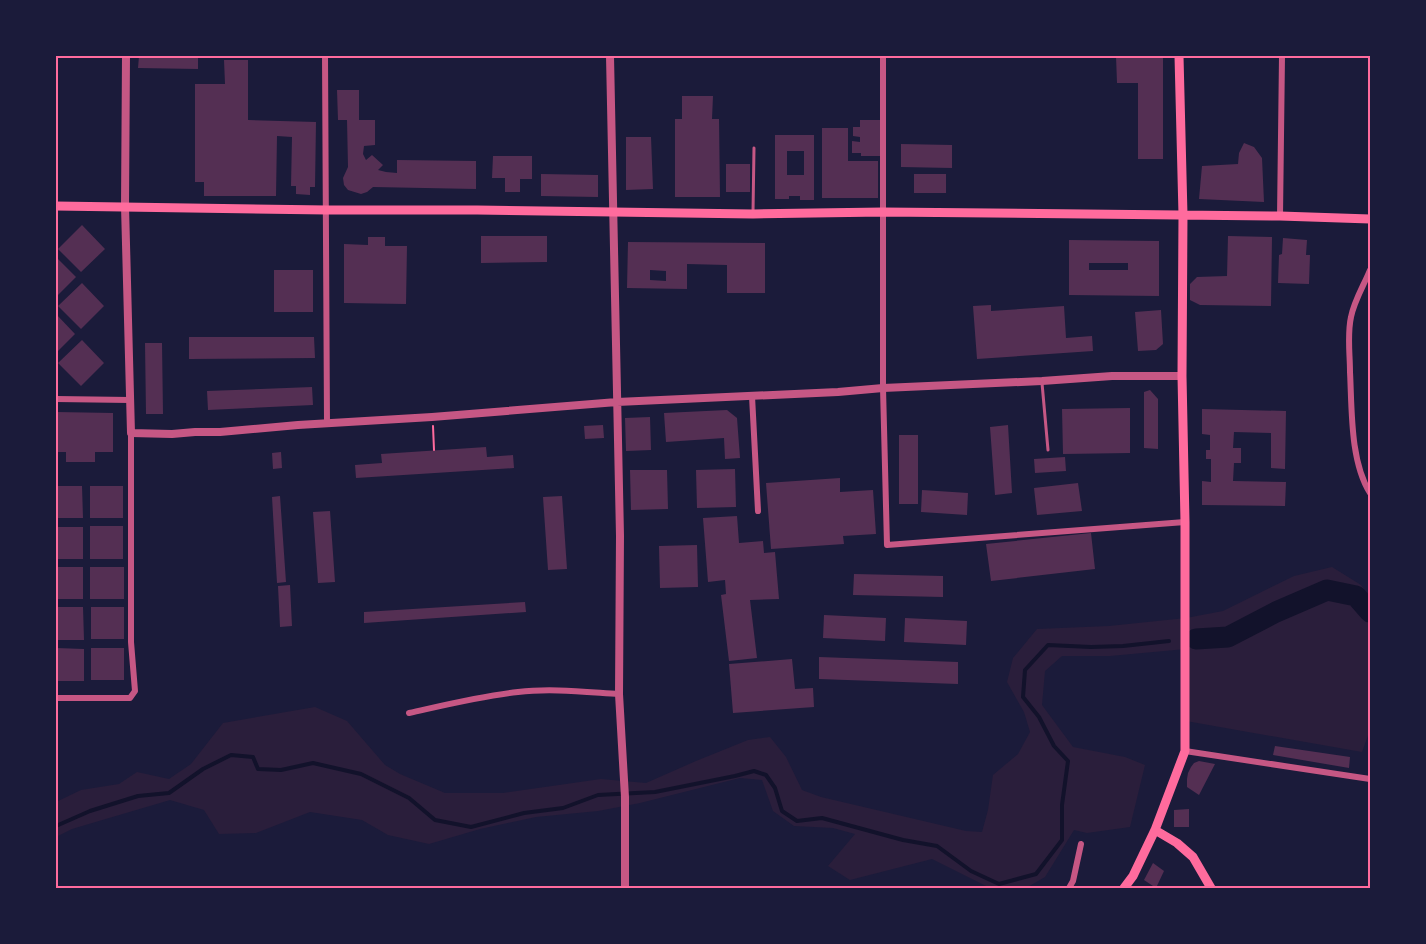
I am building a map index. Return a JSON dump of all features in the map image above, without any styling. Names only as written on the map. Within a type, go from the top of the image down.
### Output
[{"type":"main road","points":[[1124,888],[1133,876],[1155,830],[1185,751],[1183,215],[1179,56]]},
{"type":"main road","points":[[56,206],[614,213],[883,212],[1371,219]]},
{"type":"main road","points":[[1155,830],[1177,843],[1193,857],[1210,888]]},
{"type":"street","points":[[56,698],[130,698],[135,691],[131,631],[131,433],[125,206],[126,56]]},
{"type":"street","points":[[325,56],[327,423]]},
{"type":"street","points":[[610,56],[620,536],[619,694],[626,797],[625,888]]},
{"type":"street","points":[[883,56],[883,388],[887,545],[1185,522]]},
{"type":"street","points":[[1280,216],[1282,56]]},
{"type":"street","points":[[1371,270],[1351,315],[1349,328],[1355,447],[1363,477],[1371,493]]},
{"type":"street","points":[[131,433],[220,432],[617,402],[1112,376],[1182,376]]},
{"type":"street","points":[[752,396],[758,511]]},
{"type":"street","points":[[56,399],[130,400]]},
{"type":"street","points":[[409,713],[519,692],[550,690],[619,694]]},
{"type":"street","points":[[1185,751],[1371,779]]},
{"type":"street","points":[[1068,888],[1072,881],[1081,844]]},
{"type":"lane","points":[[753,214],[754,148]]},
{"type":"lane","points":[[1042,381],[1048,450]]},
{"type":"path","points":[[432,417],[434,450]]},
{"type":"shaded area","points":[[1332,567],[1361,585],[1370,597],[1370,730],[1362,752],[1186,721],[1186,649],[1110,656],[1062,656],[1045,671],[1042,705],[1073,747],[1125,757],[1145,765],[1130,827],[1087,833],[1074,830],[1045,877],[1026,888],[988,887],[932,859],[850,880],[828,866],[855,834],[833,828],[794,826],[773,811],[762,780],[740,778],[640,803],[598,811],[536,817],[480,829],[429,844],[388,835],[362,820],[310,812],[256,833],[219,834],[204,810],[170,800],[72,829],[56,837],[56,802],[81,790],[119,784],[137,772],[169,779],[191,764],[223,723],[315,707],[347,721],[385,765],[400,774],[445,793],[503,793],[601,779],[646,783],[748,740],[770,737],[786,757],[802,790],[821,797],[966,831],[982,832],[993,775],[1018,754],[1030,732],[1024,712],[1007,682],[1013,658],[1037,629],[1109,626],[1186,618],[1223,611],[1294,576]]},
{"type":"building","points":[[139,56],[198,56],[198,69],[138,68]]},
{"type":"building","points":[[1116,56],[1163,56],[1163,159],[1138,159],[1138,83],[1117,83]]},
{"type":"building","points":[[224,60],[248,60],[248,120],[316,122],[315,187],[310,187],[310,195],[296,194],[296,186],[291,186],[292,137],[277,136],[276,196],[204,196],[204,182],[195,182],[195,84],[225,84]]},
{"type":"building","points":[[337,90],[359,90],[359,120],[375,120],[375,145],[364,146],[363,154],[366,160],[372,155],[383,165],[378,170],[397,173],[397,160],[476,161],[476,189],[373,187],[361,194],[348,190],[343,178],[348,167],[347,120],[338,120]]},
{"type":"building","points":[[682,96],[713,96],[712,119],[719,119],[720,197],[675,197],[675,119],[682,119]]},
{"type":"building","points":[[860,120],[881,120],[881,156],[861,156],[861,153],[852,153],[852,141],[860,142],[860,137],[853,136],[853,127],[860,127]]},
{"type":"building","points":[[822,128],[848,128],[848,161],[878,161],[878,198],[822,198]]},
{"type":"building","points":[[775,135],[814,135],[814,200],[800,200],[800,196],[775,199]],"holes":[[[787,151],[804,151],[804,175],[787,175]]]},
{"type":"building","points":[[626,137],[651,137],[653,189],[626,190]]},
{"type":"building","points":[[1244,143],[1254,147],[1262,158],[1264,202],[1199,199],[1202,166],[1238,164],[1239,153]]},
{"type":"building","points":[[901,144],[952,145],[952,168],[901,167]]},
{"type":"building","points":[[493,156],[532,156],[532,179],[520,179],[520,192],[505,192],[505,178],[492,178]]},
{"type":"building","points":[[726,164],[750,164],[750,192],[726,192]]},
{"type":"building","points":[[541,174],[598,175],[598,197],[541,196]]},
{"type":"building","points":[[914,174],[946,174],[946,193],[914,193]]},
{"type":"building","points":[[82,225],[105,249],[81,272],[58,249]]},
{"type":"building","points":[[481,236],[547,236],[547,262],[481,263]]},
{"type":"building","points":[[1228,236],[1272,237],[1271,306],[1200,305],[1190,300],[1190,284],[1197,277],[1227,276]]},
{"type":"building","points":[[368,237],[385,237],[385,246],[407,246],[406,304],[344,303],[344,244],[368,245]]},
{"type":"building","points":[[1283,238],[1307,240],[1306,255],[1310,255],[1309,284],[1278,283],[1279,255],[1282,254]]},
{"type":"building","points":[[1069,240],[1159,241],[1159,296],[1069,295]],"holes":[[[1089,263],[1128,263],[1128,270],[1089,270]]]},
{"type":"building","points":[[628,242],[765,243],[765,293],[727,293],[727,265],[687,264],[687,289],[627,288]],"holes":[[[650,270],[666,271],[666,281],[650,280]]]},
{"type":"building","points":[[56,257],[76,277],[56,297]]},
{"type":"building","points":[[274,270],[313,270],[313,312],[274,312]]},
{"type":"building","points":[[82,283],[104,306],[81,329],[58,306]]},
{"type":"building","points":[[991,305],[991,311],[1064,306],[1066,338],[1092,336],[1093,351],[977,359],[973,306]]},
{"type":"building","points":[[1161,310],[1163,344],[1156,350],[1138,351],[1135,312]]},
{"type":"building","points":[[56,314],[75,334],[56,353]]},
{"type":"building","points":[[189,337],[314,337],[315,358],[189,359]]},
{"type":"building","points":[[82,340],[104,363],[81,386],[58,363]]},
{"type":"building","points":[[145,343],[162,343],[163,414],[146,414]]},
{"type":"building","points":[[312,387],[313,405],[208,410],[207,391]]},
{"type":"building","points":[[1150,390],[1158,399],[1158,449],[1144,448],[1144,392]]},
{"type":"building","points":[[1130,408],[1130,453],[1063,454],[1062,409]]},
{"type":"building","points":[[1202,409],[1286,411],[1285,469],[1271,468],[1271,433],[1234,432],[1233,448],[1241,448],[1241,463],[1234,463],[1233,481],[1286,482],[1285,506],[1202,505],[1202,481],[1211,482],[1211,459],[1206,459],[1206,450],[1210,450],[1210,435],[1202,434]]},
{"type":"building","points":[[727,410],[737,418],[740,458],[725,459],[724,438],[666,442],[664,413]]},
{"type":"building","points":[[56,412],[113,413],[113,452],[95,452],[95,462],[66,462],[66,452],[56,452]]},
{"type":"building","points":[[650,417],[651,450],[626,451],[625,418]]},
{"type":"building","points":[[603,425],[604,438],[585,439],[584,426]]},
{"type":"building","points":[[1008,425],[1012,493],[995,495],[990,427]]},
{"type":"building","points":[[899,435],[918,435],[918,504],[899,504]]},
{"type":"building","points":[[486,447],[487,457],[513,455],[514,468],[356,478],[355,465],[382,463],[381,454]]},
{"type":"building","points":[[281,452],[282,468],[273,469],[272,453]]},
{"type":"building","points":[[1065,457],[1066,471],[1035,473],[1034,459]]},
{"type":"building","points":[[735,469],[736,507],[697,508],[696,470]]},
{"type":"building","points":[[630,470],[667,470],[668,509],[631,510]]},
{"type":"building","points":[[840,478],[840,492],[873,490],[876,534],[843,536],[844,544],[771,549],[766,483]]},
{"type":"building","points":[[1078,483],[1082,511],[1037,515],[1034,488]]},
{"type":"building","points":[[56,486],[82,486],[83,518],[56,518]]},
{"type":"building","points":[[90,486],[123,486],[123,518],[90,518]]},
{"type":"building","points":[[922,490],[968,493],[967,515],[921,512]]},
{"type":"building","points":[[280,496],[286,582],[277,583],[272,497]]},
{"type":"building","points":[[562,496],[567,569],[548,570],[543,497]]},
{"type":"building","points":[[330,511],[335,582],[318,583],[313,512]]},
{"type":"building","points":[[737,516],[739,543],[763,541],[764,553],[775,552],[779,599],[750,600],[757,658],[729,661],[721,595],[726,594],[725,580],[708,582],[703,518]]},
{"type":"building","points":[[90,526],[123,526],[123,559],[90,559]]},
{"type":"building","points":[[56,527],[83,527],[83,559],[56,559]]},
{"type":"building","points":[[1091,533],[1095,569],[991,581],[986,544]]},
{"type":"building","points":[[697,545],[698,587],[660,588],[659,546]]},
{"type":"building","points":[[56,567],[83,567],[83,599],[56,599]]},
{"type":"building","points":[[90,567],[124,567],[124,599],[90,599]]},
{"type":"building","points":[[854,574],[943,576],[943,597],[853,595]]},
{"type":"building","points":[[290,585],[292,626],[280,627],[278,586]]},
{"type":"building","points":[[525,602],[526,612],[364,623],[364,612]]},
{"type":"building","points":[[56,607],[83,607],[84,640],[56,640]]},
{"type":"building","points":[[91,607],[124,607],[124,639],[91,639]]},
{"type":"building","points":[[824,615],[886,618],[885,641],[823,638]]},
{"type":"building","points":[[905,618],[967,621],[966,645],[904,642]]},
{"type":"building","points":[[56,648],[84,649],[84,681],[56,681]]},
{"type":"building","points":[[91,648],[124,648],[124,680],[91,680]]},
{"type":"building","points":[[819,657],[958,662],[958,684],[819,679]]},
{"type":"building","points":[[792,659],[795,689],[813,688],[814,707],[733,713],[729,664]]},
{"type":"building","points":[[1275,746],[1350,757],[1349,768],[1273,755]]},
{"type":"building","points":[[1199,761],[1215,764],[1199,795],[1187,787],[1187,779],[1191,767]]},
{"type":"building","points":[[1189,809],[1189,827],[1174,827],[1174,810]]},
{"type":"building","points":[[1153,863],[1164,871],[1156,888],[1144,880]]},
{"type":"waterway","points":[[1196,639],[1228,637],[1276,612],[1327,590],[1356,596],[1370,612]]},
{"type":"waterway","points":[[56,826],[90,811],[138,796],[169,793],[203,769],[231,755],[253,757],[258,769],[281,770],[313,763],[361,774],[409,798],[435,820],[471,827],[524,813],[563,808],[598,795],[655,792],[754,771],[766,775],[775,788],[782,811],[797,821],[822,818],[903,840],[937,846],[971,871],[999,884],[1036,874],[1062,840],[1062,805],[1068,761],[1054,746],[1039,717],[1023,697],[1025,670],[1048,645],[1123,646],[1169,641]]}]
